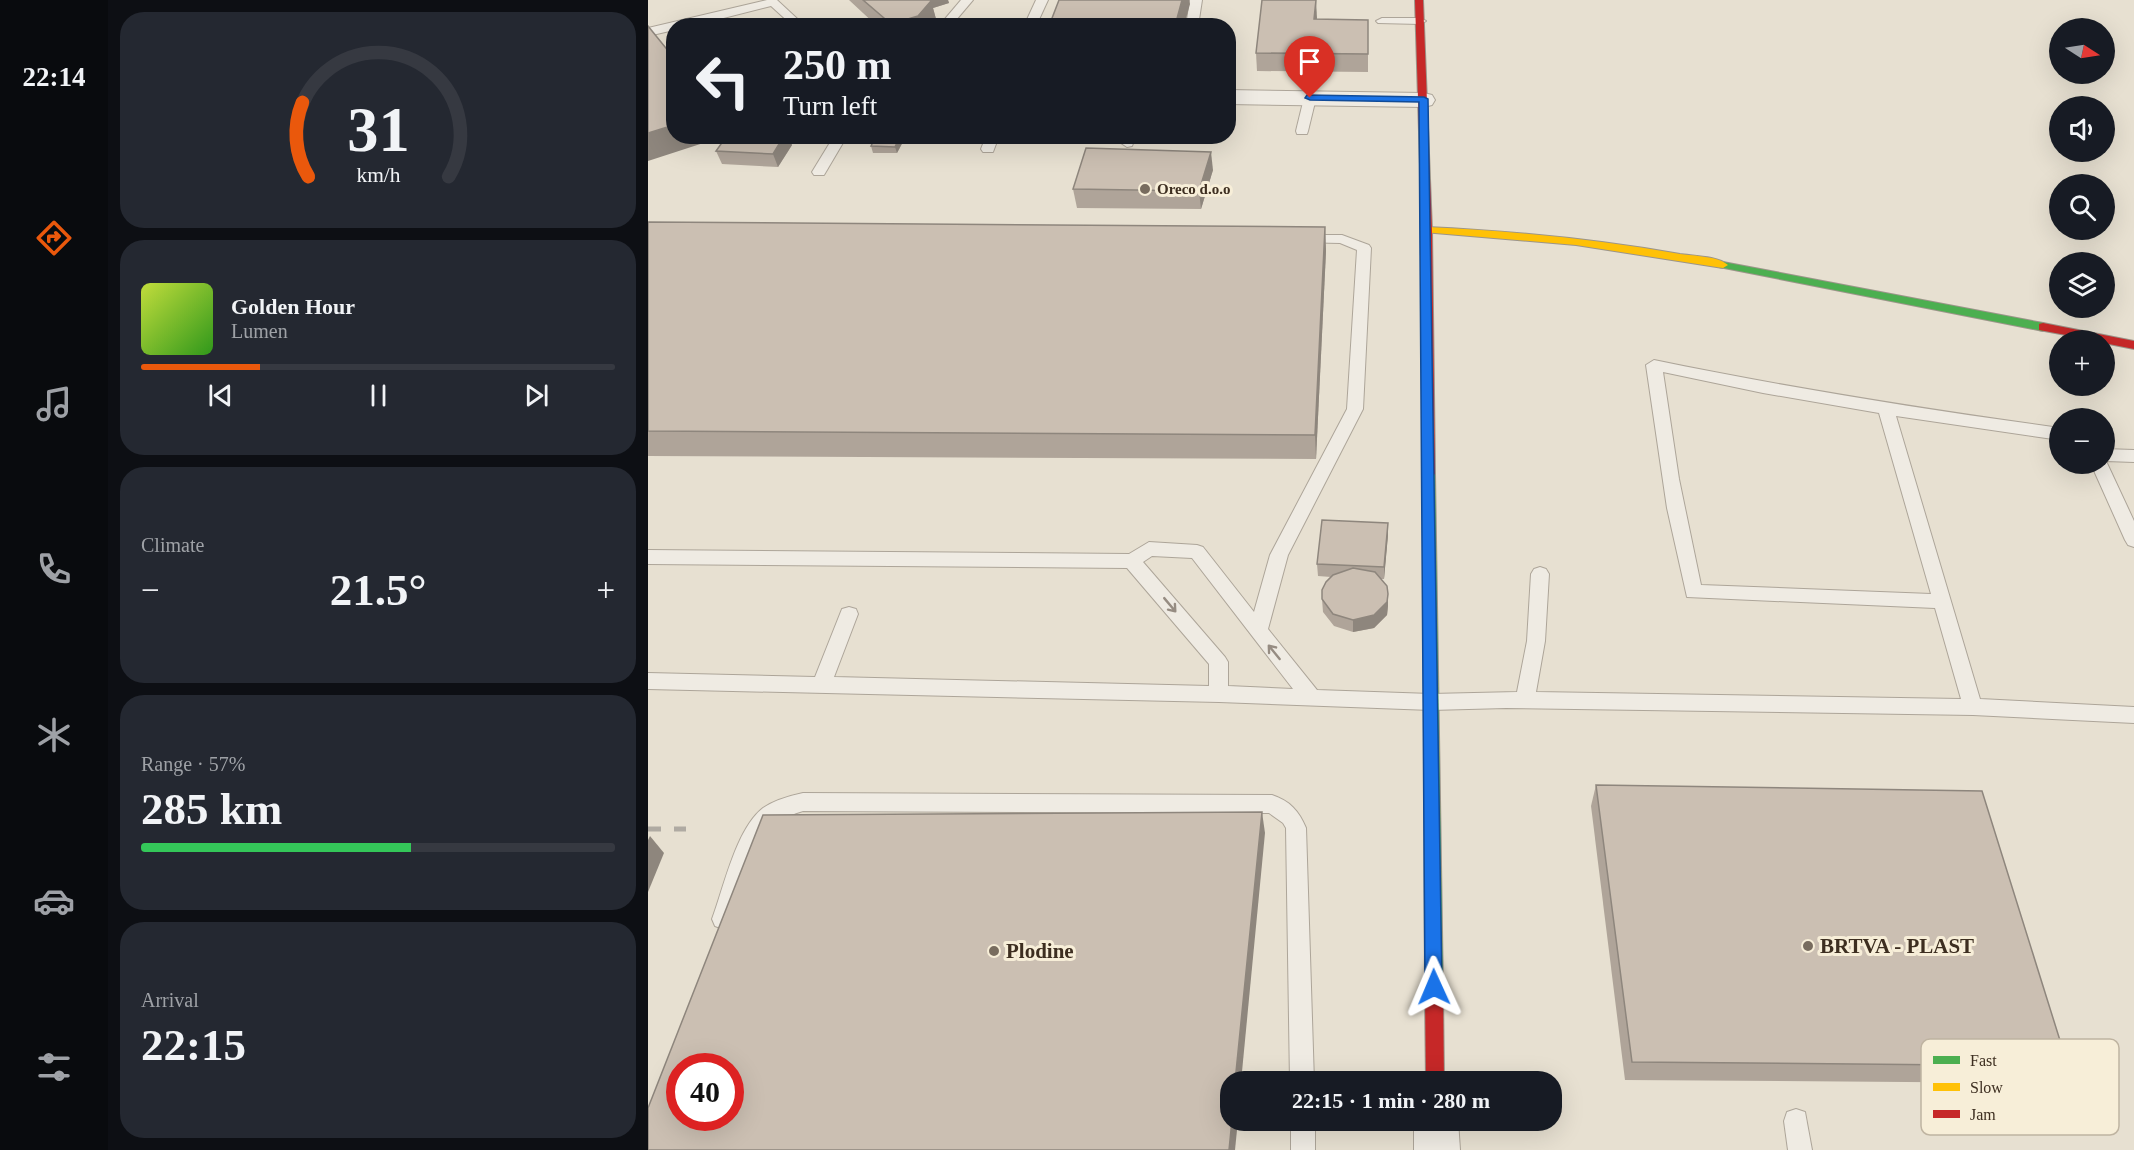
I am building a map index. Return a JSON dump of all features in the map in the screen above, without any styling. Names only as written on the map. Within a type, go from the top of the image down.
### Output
[{"type":"street","points":[[1419,0],[1427,230],[1436,1071]]},
{"type":"street","points":[[1236,97],[1424,99]]},
{"type":"street","points":[[1427,230],[1509,232],[1637,248],[2134,345]]},
{"type":"street","points":[[1436,1131],[1437,1150]]},
{"type":"lane","points":[[951,18],[967,0]]},
{"type":"lane","points":[[1034,18],[1042,0]]},
{"type":"lane","points":[[1193,18],[1196,0]]},
{"type":"lane","points":[[708,18],[773,2],[791,18]]},
{"type":"lane","points":[[1382,21],[1420,21]]},
{"type":"lane","points":[[648,32],[666,28]]},
{"type":"lane","points":[[1302,131],[1310,98]]},
{"type":"lane","points":[[819,172],[837,144]]},
{"type":"lane","points":[[988,150],[990,144]]},
{"type":"lane","points":[[1258,632],[1279,555],[1316,480],[1355,409],[1359,357],[1364,248],[1342,239],[1283,239]]},
{"type":"lane","points":[[1941,601],[1694,592],[1679,531],[1663,445],[1654,365],[1763,388],[1886,410],[2049,432]]},
{"type":"lane","points":[[1886,410],[1973,708]]},
{"type":"lane","points":[[2115,455],[2134,456]]},
{"type":"lane","points":[[2104,474],[2134,540]]},
{"type":"lane","points":[[648,557],[1132,561],[1149,549],[1197,552],[1311,697]]},
{"type":"lane","points":[[1132,561],[1218,662],[1219,694]]},
{"type":"lane","points":[[1525,700],[1536,641],[1540,574]]},
{"type":"lane","points":[[821,685],[849,614]]},
{"type":"lane","points":[[648,681],[1219,694],[1431,702],[1525,700],[1973,708],[2134,715]]},
{"type":"lane","points":[[718,934],[753,834],[770,815],[792,804],[839,802],[1272,804],[1290,816],[1296,828],[1302,1071]]},
{"type":"lane","points":[[1796,1121],[1800,1150]]},
{"type":"lane","points":[[1302,1131],[1303,1150]]},
{"type":"building","points":[[863,0],[931,0],[918,16],[884,18]]},
{"type":"building","points":[[1059,0],[1182,0],[1177,18],[1052,18]]},
{"type":"building","points":[[1262,0],[1316,0],[1314,19],[1368,20],[1368,54],[1256,53]]},
{"type":"building","points":[[648,26],[666,48],[666,127],[648,133]]},
{"type":"building","points":[[721,144],[779,144],[773,154],[716,151]]},
{"type":"building","points":[[872,144],[896,144],[895,147],[871,146]]},
{"type":"building","points":[[1086,148],[1211,152],[1199,191],[1073,189]]},
{"type":"building","points":[[648,222],[1325,227],[1315,435],[648,431]]},
{"type":"building","points":[[1322,520],[1388,523],[1384,567],[1317,564]]},
{"type":"building","points":[[1353,568],[1375,572],[1387,586],[1388,594],[1387,602],[1374,615],[1353,620],[1333,614],[1322,599],[1322,590],[1333,575]]},
{"type":"building","name":"BRTVA - PLAST","points":[[1596,785],[1982,791],[2060,1039],[1921,1039],[1921,1065],[1632,1062]]},
{"type":"building","name":"Plodine","points":[[1262,812],[1236,1071],[1220,1071],[1220,1131],[1231,1131],[1229,1150],[648,1150],[648,1108],[666,1062],[666,1131],[744,1131],[744,1053],[670,1053],[763,815]]},
{"type":"railway","points":[[648,829],[686,829]]},
{"type":"traffic: fast","points":[[1723,265],[2043,327]]},
{"type":"traffic: fast","points":[[1429,474],[1434,994]]},
{"type":"traffic: slow","points":[[1427,230],[1502,234],[1576,242],[1723,265]]},
{"type":"traffic: jam","points":[[1419,0],[1427,230],[1429,474]]},
{"type":"traffic: jam","points":[[2043,327],[2134,345]]},
{"type":"traffic: jam","points":[[1434,994],[1435,1071]]},
{"type":"place","name":"Oreco d.o.o","points":[[1145,189]]},
{"type":"place","name":"BRTVA - PLAST","points":[[1808,946]]},
{"type":"place","name":"Plodine","points":[[994,951]]},
{"type":"route","points":[[1310,98],[1424,99],[1434,987]]}]
